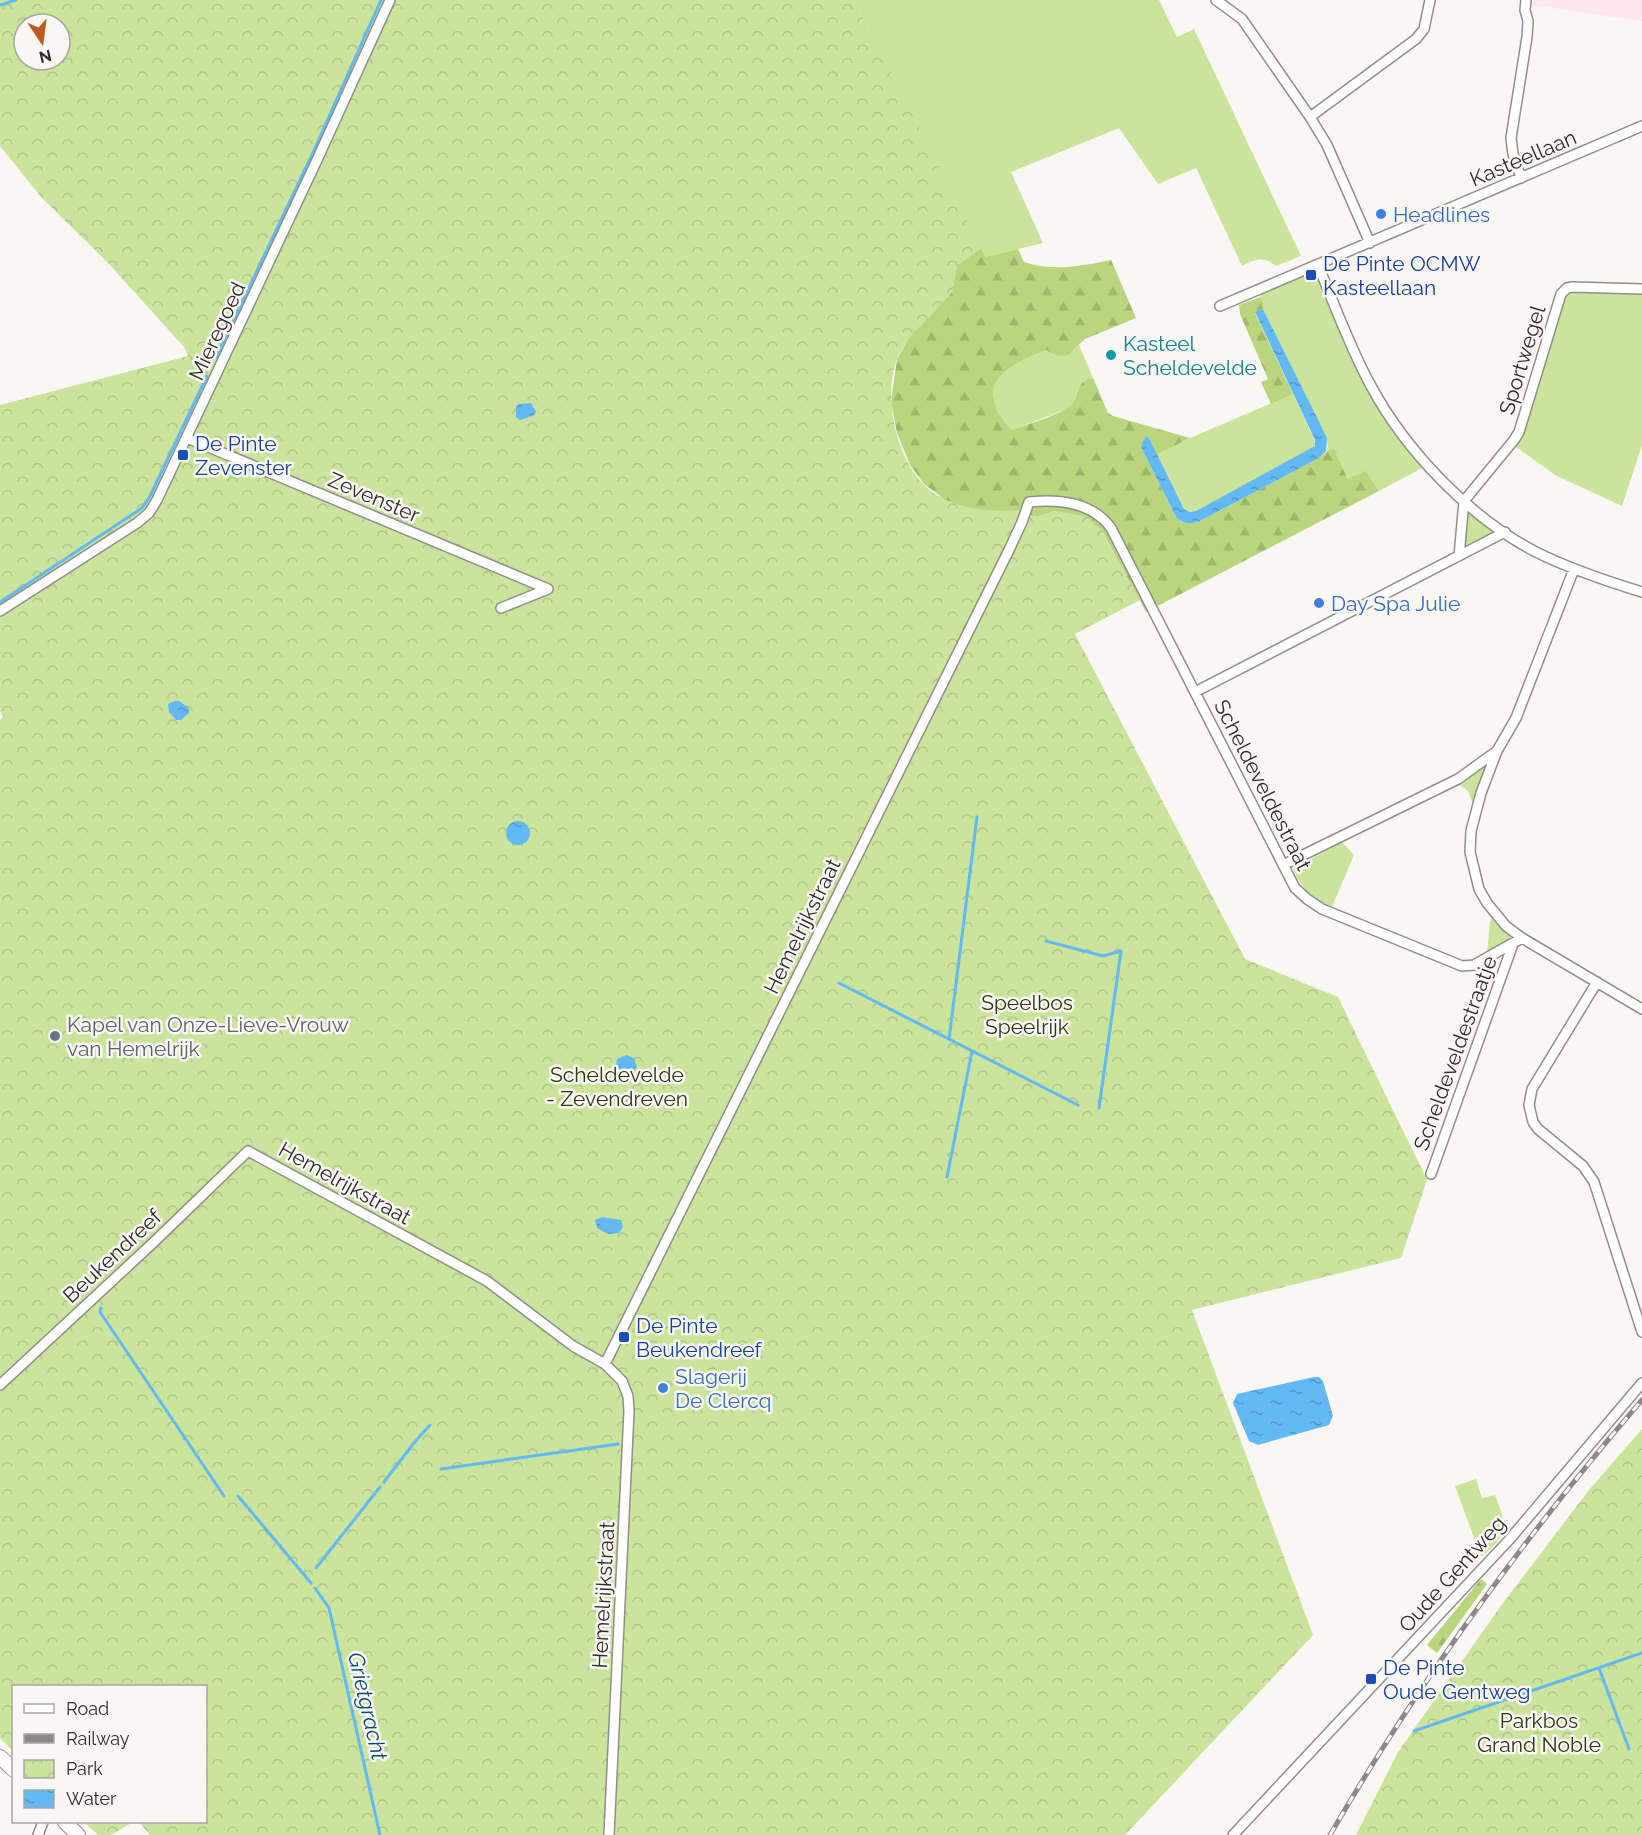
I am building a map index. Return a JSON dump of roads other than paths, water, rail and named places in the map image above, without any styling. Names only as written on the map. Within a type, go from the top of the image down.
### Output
[{"type":"street","name":"Mieregoed","points":[[0,611],[149,513],[187,438],[390,0]]},
{"type":"street","points":[[1216,0],[1242,19],[1310,117],[1327,145],[1370,243]]},
{"type":"street","points":[[1310,117],[1416,39],[1424,28],[1430,0]]},
{"type":"street","points":[[1521,178],[1513,154],[1511,138],[1527,37],[1526,0]]},
{"type":"street","name":"Kasteellaan","points":[[1220,306],[1642,126]]},
{"type":"street","points":[[1318,265],[1371,387],[1411,446],[1434,473],[1464,501],[1534,551],[1574,569],[1642,592]]},
{"type":"street","name":"Sportwegel","points":[[1464,501],[1519,432],[1564,290],[1572,287],[1642,289]]},
{"type":"street","name":"Zevenster","points":[[187,438],[548,589],[501,608]]},
{"type":"street","name":"Scheldeveldestraat","points":[[1029,502],[1048,500],[1083,506],[1105,520],[1111,528],[1295,888],[1306,899],[1322,909],[1462,966],[1474,965],[1522,938]]},
{"type":"street","points":[[1459,556],[1464,501]]},
{"type":"street","name":"Hemelrijkstraat","points":[[605,1364],[1005,559],[1029,502]]},
{"type":"street","points":[[1195,692],[1505,532]]},
{"type":"street","points":[[1574,569],[1516,718],[1497,751],[1476,810],[1471,831],[1470,852],[1476,880],[1487,903],[1506,926],[1522,938],[1642,1008]]},
{"type":"street","points":[[1283,865],[1458,779],[1497,751]]},
{"type":"street","name":"Scheldeveldestraatje","points":[[1431,1174],[1513,944]]},
{"type":"street","points":[[1596,982],[1532,1089],[1530,1114],[1538,1129],[1583,1166],[1594,1182],[1642,1332]]},
{"type":"street","name":"Hemelrijkstraat","points":[[248,1151],[487,1281],[586,1355],[605,1364],[622,1381],[628,1396],[629,1411],[609,1835]]},
{"type":"street","name":"Beukendreef","points":[[0,1385],[248,1151]]},
{"type":"street","name":"Oude Gentweg","points":[[1233,1835],[1501,1548],[1642,1383]]},
{"type":"street","points":[[0,1757],[12,1768]]},
{"type":"street","points":[[67,1823],[78,1835]]},
{"type":"water","points":[[1263,309],[1327,438],[1326,451],[1319,458],[1200,521],[1190,523],[1181,521],[1176,517],[1141,447],[1148,436],[1184,509],[1190,512],[1196,511],[1315,446],[1315,440],[1255,312]]},
{"type":"water","points":[[531,403],[536,412],[533,416],[520,420],[516,417],[516,407],[519,404]]},
{"type":"water","points":[[175,701],[189,708],[189,713],[181,720],[176,720],[169,712],[168,704]]},
{"type":"water","points":[[518,821],[526,825],[530,833],[526,841],[518,845],[510,841],[506,833],[510,825]]},
{"type":"water","points":[[626,1055],[634,1058],[637,1067],[631,1075],[621,1071],[616,1065],[617,1059]]},
{"type":"water","points":[[602,1217],[621,1220],[623,1227],[619,1233],[608,1234],[597,1228],[595,1220]]},
{"type":"water","points":[[1319,1377],[1323,1381],[1333,1416],[1329,1425],[1258,1445],[1249,1441],[1233,1403],[1237,1394]]},
{"type":"waterway","points":[[0,5],[16,0]]},
{"type":"waterway","points":[[216,357],[311,157],[381,0]]},
{"type":"waterway","points":[[0,602],[142,508],[150,496],[207,376]]},
{"type":"waterway","points":[[949,1039],[977,817]]},
{"type":"waterway","points":[[1046,941],[1103,956],[1121,951],[1099,1108]]},
{"type":"waterway","points":[[839,983],[1078,1105]]},
{"type":"waterway","points":[[947,1177],[972,1051]]},
{"type":"waterway","name":"Grietgracht","points":[[101,1308],[100,1312],[224,1496]]},
{"type":"waterway","points":[[384,1482],[430,1425]]},
{"type":"waterway","points":[[441,1469],[618,1444]]},
{"type":"waterway","points":[[316,1568],[380,1487]]},
{"type":"waterway","name":"Grietgracht","points":[[238,1496],[311,1583]]},
{"type":"waterway","name":"Grietgracht","points":[[315,1588],[329,1608],[380,1835]]},
{"type":"waterway","points":[[1414,1731],[1642,1653]]},
{"type":"waterway","points":[[1599,1668],[1629,1749]]},
{"type":"railway","points":[[1330,1835],[1400,1721],[1476,1610],[1557,1503],[1642,1400]]},
{"type":"place","name":"Headlines","points":[[1381,214]]},
{"type":"place","name":"De Pinte OCMW Kasteellaan","points":[[1311,275]]},
{"type":"place","name":"Kasteel Scheldevelde","points":[[1111,355]]},
{"type":"place","name":"De Pinte Zevenster","points":[[183,455]]},
{"type":"place","name":"Day Spa Julie","points":[[1319,603]]},
{"type":"place","name":"Kapel van Onze-Lieve-Vrouw van Hemelrijk","points":[[55,1036]]},
{"type":"place","name":"De Pinte Beukendreef","points":[[624,1337]]},
{"type":"place","name":"Slagerij De Clercq","points":[[663,1388]]},
{"type":"place","name":"De Pinte Oude Gentweg","points":[[1371,1679]]},
{"type":"park label","name":"Speelbos Speelrijk","points":[[1027,1014]]},
{"type":"park label","name":"Scheldevelde - Zevendreven","points":[[617,1086]]},
{"type":"park label","name":"Parkbos Grand Noble","points":[[1539,1732]]}]
